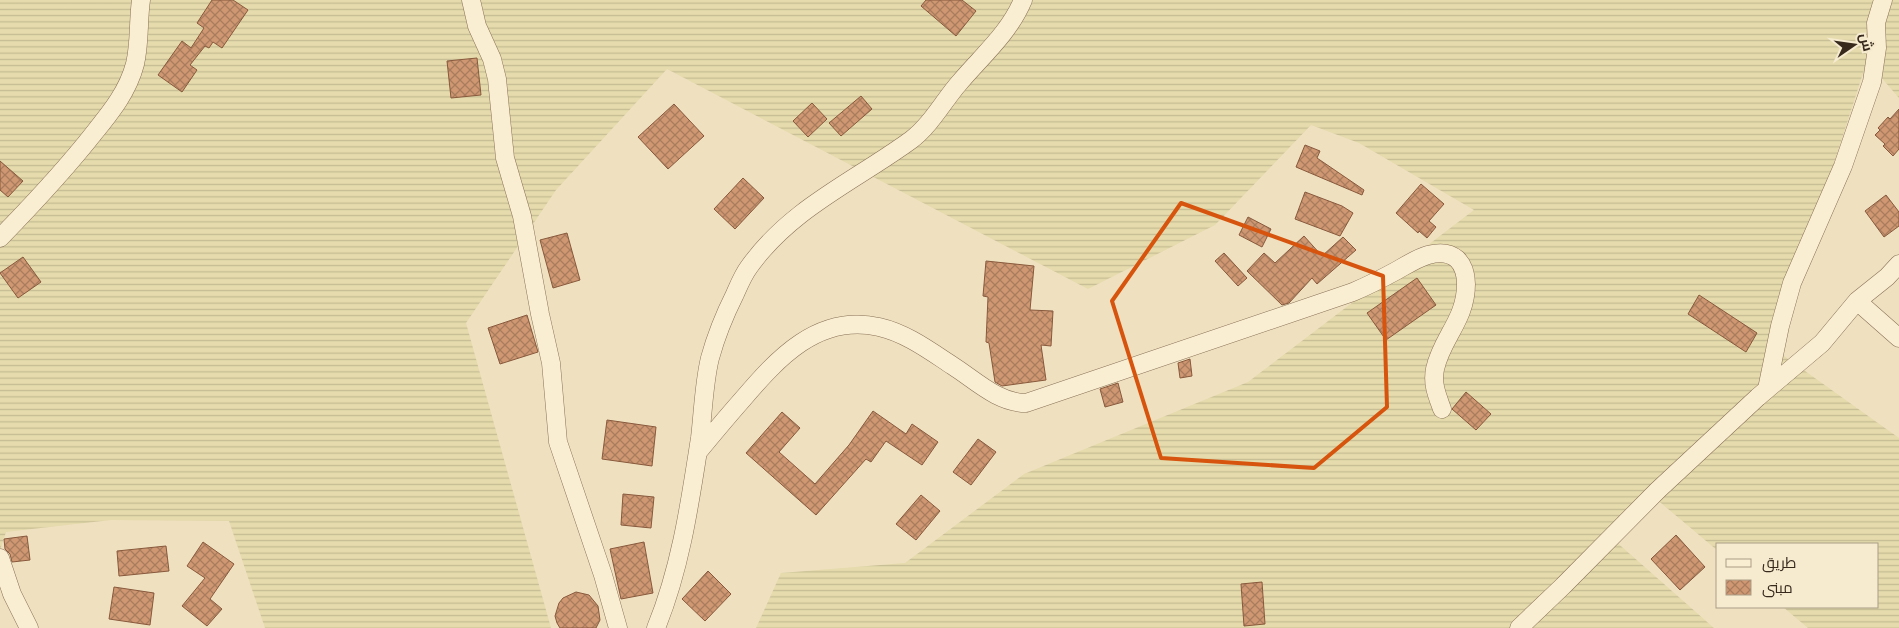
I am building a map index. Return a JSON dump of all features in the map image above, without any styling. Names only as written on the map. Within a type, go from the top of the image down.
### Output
[{"type":"street","points":[[0,238],[59,176],[116,105],[127,87],[135,64],[140,0]]},
{"type":"street","points":[[471,0],[477,26],[492,59],[497,79],[505,158],[522,216],[551,364],[558,442],[603,575],[618,628]]},
{"type":"street","points":[[656,628],[666,603],[680,555],[698,452],[710,360],[718,334],[748,268],[771,240],[792,219],[912,139],[960,82],[994,46],[1009,27],[1023,0]]},
{"type":"street","points":[[1767,389],[1780,326],[1792,284],[1843,166],[1872,82],[1877,48],[1876,23],[1883,0]]},
{"type":"street","points":[[698,452],[764,374],[785,353],[809,337],[826,330],[860,324],[879,327],[899,334],[923,346],[994,394],[1015,403],[1026,403],[1353,292],[1427,255],[1448,253],[1460,262],[1466,278],[1466,293],[1463,308],[1440,353],[1435,368],[1433,383],[1442,409]]},
{"type":"street","points":[[1519,628],[1658,490],[1767,389],[1822,343],[1857,301],[1887,277],[1899,264]]},
{"type":"street","points":[[1857,301],[1899,338]]},
{"type":"street","points":[[0,558],[12,594],[29,628]]},
{"type":"highlighted area","points":[[1181,203],[1383,276],[1387,407],[1314,468],[1161,458],[1112,301]]},
{"type":"shaded area","points":[[0,0],[1899,0],[1899,98],[1867,61],[1774,349],[1899,438],[1899,628],[1808,628],[1784,608],[1879,608],[1879,543],[1716,543],[1716,549],[1655,498],[1605,532],[1714,628],[756,628],[781,573],[905,563],[1024,474],[1248,382],[1474,210],[1359,143],[1311,125],[1215,225],[1088,289],[667,69],[556,190],[466,323],[551,628],[265,628],[229,521],[111,520],[6,532],[0,550]]},
{"type":"building","points":[[212,0],[233,0],[248,10],[222,48],[213,42],[209,48],[205,46],[190,65],[197,70],[182,92],[158,75],[182,41],[191,48],[204,28],[197,23]]},
{"type":"building","points":[[926,0],[962,0],[976,11],[956,36],[921,6]]},
{"type":"building","points":[[477,58],[481,95],[451,98],[447,61]]},
{"type":"building","points":[[861,96],[872,109],[841,136],[829,123]]},
{"type":"building","points":[[812,103],[827,119],[808,137],[793,121]]},
{"type":"building","points":[[674,104],[704,136],[668,169],[638,137]]},
{"type":"building","points":[[1899,109],[1899,149],[1893,156],[1883,146],[1885,144],[1875,135],[1880,130],[1878,128],[1888,117],[1890,119]]},
{"type":"building","points":[[1305,145],[1320,151],[1317,158],[1364,190],[1362,195],[1296,167]]},
{"type":"building","points":[[0,161],[23,181],[8,197],[0,190]]},
{"type":"building","points":[[743,178],[764,198],[735,229],[714,209]]},
{"type":"building","points":[[1421,184],[1444,204],[1429,221],[1436,227],[1427,238],[1419,231],[1418,233],[1396,213]]},
{"type":"building","points":[[1305,192],[1342,206],[1353,213],[1340,236],[1295,219]]},
{"type":"building","points":[[1886,195],[1899,212],[1899,226],[1884,237],[1865,211]]},
{"type":"building","points":[[1248,217],[1271,229],[1262,247],[1239,235]]},
{"type":"building","points":[[567,233],[580,280],[553,288],[540,240]]},
{"type":"building","points":[[1304,236],[1322,256],[1343,237],[1356,250],[1317,284],[1312,278],[1289,303],[1282,305],[1247,271],[1264,253],[1275,263]]},
{"type":"building","points":[[1224,253],[1247,278],[1238,286],[1215,261]]},
{"type":"building","points":[[23,257],[41,282],[18,298],[0,273]]},
{"type":"building","points":[[986,261],[1034,266],[1030,310],[1053,311],[1051,346],[1041,345],[1046,380],[1002,386],[995,382],[989,343],[986,342],[988,297],[983,296]]},
{"type":"building","points":[[1417,278],[1436,305],[1386,340],[1367,313]]},
{"type":"building","points":[[1699,295],[1757,333],[1746,352],[1688,314]]},
{"type":"building","points":[[527,315],[538,352],[500,364],[488,328]]},
{"type":"building","points":[[1190,359],[1192,376],[1180,378],[1178,363]]},
{"type":"building","points":[[1118,383],[1123,402],[1105,407],[1100,389]]},
{"type":"building","points":[[1466,392],[1491,414],[1476,430],[1452,409]]},
{"type":"building","points":[[873,411],[906,434],[912,424],[938,442],[922,465],[886,441],[871,462],[866,459],[816,515],[746,453],[782,412],[800,428],[779,452],[815,484],[849,445]]},
{"type":"building","points":[[607,420],[656,427],[652,466],[602,459]]},
{"type":"building","points":[[978,439],[996,452],[971,485],[953,472]]},
{"type":"building","points":[[623,494],[654,497],[651,528],[621,525]]},
{"type":"building","points":[[921,495],[940,511],[916,540],[896,524]]},
{"type":"building","points":[[1676,535],[1705,567],[1680,590],[1651,559]]},
{"type":"building","points":[[27,536],[30,560],[12,562],[10,554],[5,549],[4,539]]},
{"type":"building","points":[[203,542],[234,564],[210,599],[222,609],[207,626],[182,606],[205,578],[187,566]]},
{"type":"building","points":[[644,542],[653,593],[621,599],[610,549]]},
{"type":"building","points":[[166,546],[169,571],[119,576],[117,551]]},
{"type":"building","points":[[708,571],[731,594],[705,621],[682,599]]},
{"type":"building","points":[[1262,582],[1265,624],[1244,626],[1241,584]]},
{"type":"building","points":[[114,587],[154,593],[150,625],[109,619]]},
{"type":"building","points":[[576,592],[589,595],[598,606],[600,620],[596,628],[560,628],[557,623],[555,616],[559,603],[563,598]]}]
